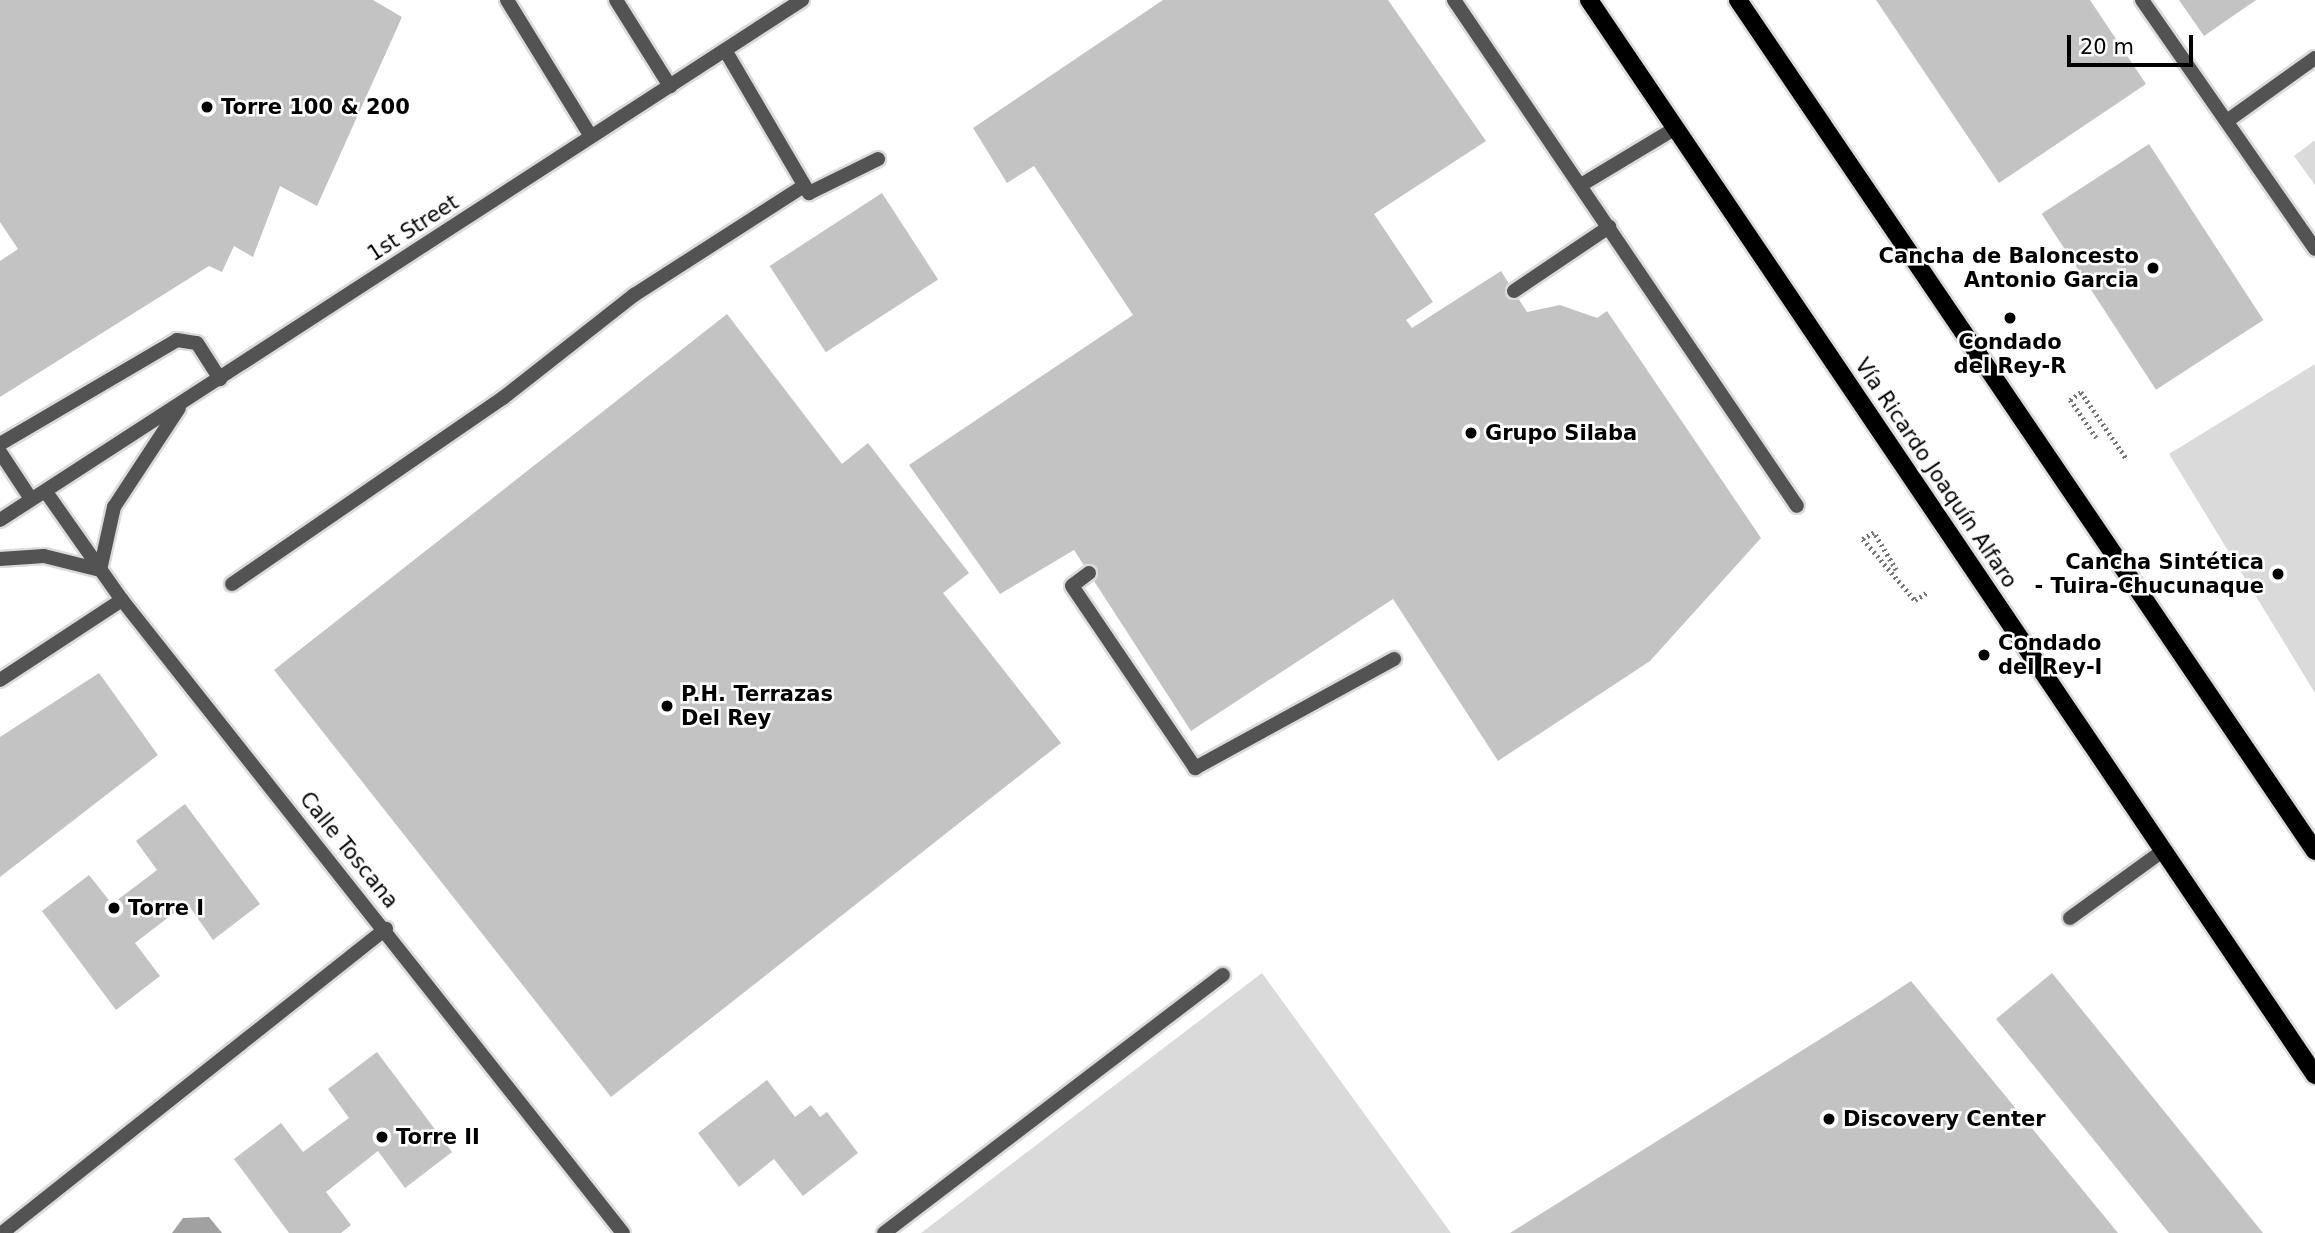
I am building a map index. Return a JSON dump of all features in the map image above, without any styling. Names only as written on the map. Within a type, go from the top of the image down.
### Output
[{"type":"main road","name":"Vía Ricardo Joaquín Alfaro","points":[[1589,0],[2315,1075]]},
{"type":"main road","points":[[1738,0],[2315,851]]},
{"type":"street","points":[[507,0],[590,135]]},
{"type":"street","points":[[616,0],[670,86]]},
{"type":"street","name":"1st Street","points":[[0,520],[802,0]]},
{"type":"street","points":[[1454,0],[1797,506]]},
{"type":"street","points":[[2142,0],[2315,249]]},
{"type":"street","points":[[724,50],[802,187],[816,192],[877,159]]},
{"type":"street","points":[[2227,121],[2315,58]]},
{"type":"street","points":[[1581,185],[1676,128]]},
{"type":"street","points":[[232,584],[503,398],[634,295],[802,187]]},
{"type":"street","points":[[1514,291],[1609,227]]},
{"type":"street","points":[[0,444],[177,340],[197,343],[219,379]]},
{"type":"street","points":[[0,559],[44,556],[100,570],[114,507],[182,403]]},
{"type":"street","points":[[0,453],[32,499]]},
{"type":"street","name":"Calle Toscana","points":[[46,492],[122,600],[386,929],[622,1233]]},
{"type":"street","points":[[1089,573],[1072,586],[1195,768],[1394,659]]},
{"type":"street","points":[[0,680],[122,600]]},
{"type":"street","points":[[2070,918],[2164,849]]},
{"type":"street","points":[[2,1233],[386,929]]},
{"type":"street","points":[[884,1233],[1223,975]]},
{"type":"path","points":[[2096,438],[2070,400],[2081,392],[2126,458]]},
{"type":"path","points":[[1896,570],[1874,533],[1863,539],[1915,600],[1928,592]]},
{"type":"shaded area","points":[[2315,140],[2315,185],[2294,156]]},
{"type":"shaded area","name":"Cancha Sintética - Tuira-Chucunaque","points":[[2315,364],[2315,693],[2169,454]]},
{"type":"shaded area","points":[[1262,973],[1451,1233],[921,1233]]},
{"type":"shaded area","points":[[209,1217],[222,1233],[172,1233],[183,1218]]},
{"type":"building","name":"Torre 100 & 200","points":[[0,0],[373,0],[402,17],[317,206],[280,186],[253,257],[234,246],[222,272],[209,266],[0,397],[0,261],[18,249],[0,222]]},
{"type":"building","points":[[1163,0],[1388,0],[1486,141],[1374,214],[1433,302],[1406,320],[1412,328],[1501,271],[1527,312],[1560,305],[1597,318],[1607,311],[1761,538],[1650,661],[1498,761],[1393,599],[1191,731],[1074,550],[1000,594],[909,465],[1133,315],[1034,166],[1007,183],[973,128]]},
{"type":"building","points":[[1876,0],[2090,0],[2146,84],[1999,183]]},
{"type":"building","points":[[2179,0],[2256,0],[2204,36]]},
{"type":"building","name":"Cancha de Baloncesto Antonio Garcia","points":[[2149,144],[2263,320],[2156,390],[2042,214]]},
{"type":"building","points":[[882,193],[938,279],[826,352],[770,266]]},
{"type":"building","name":"P.H. Terrazas Del Rey","points":[[727,314],[842,464],[868,443],[969,573],[943,593],[1061,743],[611,1097],[274,670]]},
{"type":"building","points":[[99,673],[158,755],[0,877],[0,737]]},
{"type":"building","name":"Torre I","points":[[185,804],[260,904],[213,940],[187,903],[135,943],[160,976],[116,1010],[42,911],[89,875],[112,904],[157,870],[136,841]]},
{"type":"building","points":[[2052,973],[2263,1233],[2169,1233],[1996,1019]]},
{"type":"building","name":"Discovery Center","points":[[1911,981],[2118,1233],[1510,1233],[1873,1006]]},
{"type":"building","name":"Torre II","points":[[377,1052],[452,1152],[405,1188],[378,1151],[326,1192],[351,1225],[341,1233],[289,1233],[234,1159],[281,1123],[303,1152],[349,1118],[328,1089]]},
{"type":"building","points":[[767,1080],[795,1117],[811,1105],[820,1117],[827,1112],[858,1153],[803,1196],[774,1159],[739,1187],[698,1133]]},
{"type":"place","name":"Torre 100 & 200","points":[[207,107]]},
{"type":"place","name":"Cancha de Baloncesto Antonio Garcia","points":[[2153,268]]},
{"type":"place","name":"Condado del Rey-R","points":[[2010,318]]},
{"type":"place","name":"Grupo Silaba","points":[[1471,433]]},
{"type":"place","name":"Cancha Sintética - Tuira-Chucunaque","points":[[2278,574]]},
{"type":"place","name":"Condado del Rey-I","points":[[1984,655]]},
{"type":"place","name":"P.H. Terrazas Del Rey","points":[[667,706]]},
{"type":"place","name":"Torre I","points":[[114,908]]},
{"type":"place","name":"Discovery Center","points":[[1829,1119]]},
{"type":"place","name":"Torre II","points":[[382,1137]]}]
